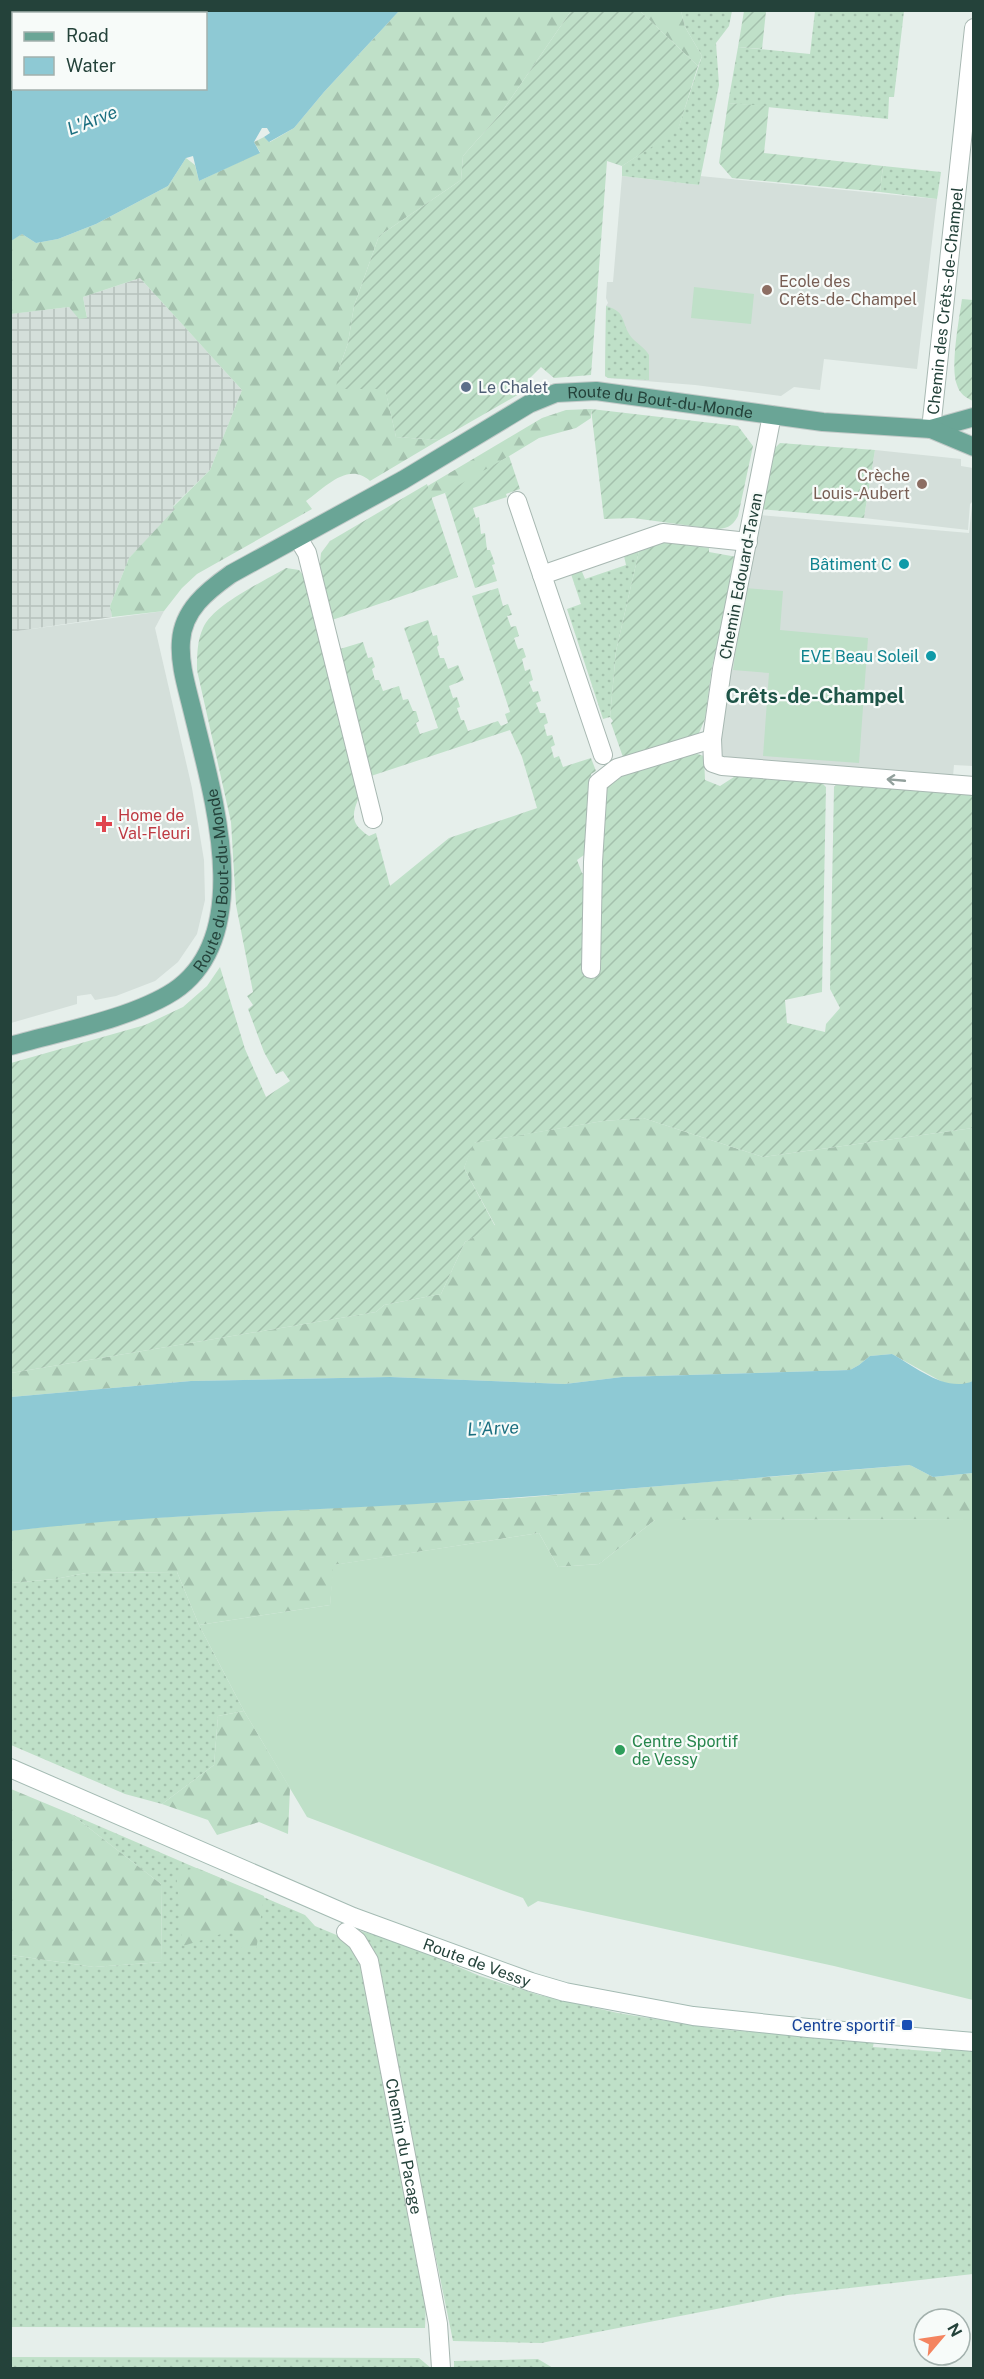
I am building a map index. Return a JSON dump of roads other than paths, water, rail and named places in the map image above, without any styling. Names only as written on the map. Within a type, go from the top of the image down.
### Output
[{"type":"main road","name":"Route du Bout-du-Monde","points":[[10,1046],[118,1016],[155,1002],[194,974],[215,937],[220,918],[222,879],[216,819],[187,685],[181,641],[185,623],[194,605],[206,592],[231,574],[403,480],[522,408],[556,393],[596,391],[823,422],[931,429]]},
{"type":"main road","points":[[931,429],[974,417]]},
{"type":"main road","points":[[931,429],[974,447]]},
{"type":"street","name":"Chemin des Crêts-de-Champel","points":[[931,429],[974,28]]},
{"type":"street","name":"Chemin Edouard-Tavan","points":[[772,415],[722,669],[712,739],[713,763],[722,766],[974,786]]},
{"type":"street","points":[[517,501],[603,754]]},
{"type":"street","points":[[542,575],[663,533],[748,542]]},
{"type":"street","points":[[298,538],[307,553],[373,819]]},
{"type":"street","points":[[591,969],[592,862],[598,783],[617,768],[712,739]]},
{"type":"street","name":"Route de Vessy","points":[[10,1768],[353,1917],[531,1982],[605,2000],[693,2016],[974,2042]]},
{"type":"street","name":"Chemin du Pacage","points":[[346,1932],[357,1941],[369,1961],[429,2276],[441,2368]]},
{"type":"water","name":"L'Arve","points":[[84,10],[399,11],[294,128],[269,142],[264,137],[270,133],[267,128],[262,128],[254,142],[260,153],[199,181],[193,156],[186,158],[168,186],[96,224],[58,239],[36,243],[22,234],[11,241],[11,33],[12,90],[207,90],[207,12],[80,12]]},
{"type":"water","name":"L'Arve","points":[[892,1354],[942,1381],[963,1384],[973,1381],[973,1473],[933,1477],[910,1465],[541,1496],[163,1518],[11,1531],[11,1397],[191,1381],[390,1377],[565,1384],[622,1377],[850,1370],[870,1356]]},
{"type":"place","name":"Ecole des Crêts-de-Champel","points":[[767,290]]},
{"type":"place","name":"Le Chalet","points":[[466,387]]},
{"type":"place","name":"Crèche Louis-Aubert","points":[[922,484]]},
{"type":"place","name":"Bâtiment C","points":[[904,564]]},
{"type":"place","name":"EVE Beau Soleil","points":[[931,656]]},
{"type":"place","name":"Home de Val-Fleuri","points":[[104,824]]},
{"type":"place","name":"Centre Sportif de Vessy","points":[[620,1750]]},
{"type":"place","name":"Centre sportif","points":[[907,2025]]},
{"type":"district","name":"Crêts-de-Champel","points":[[815,696]]}]
